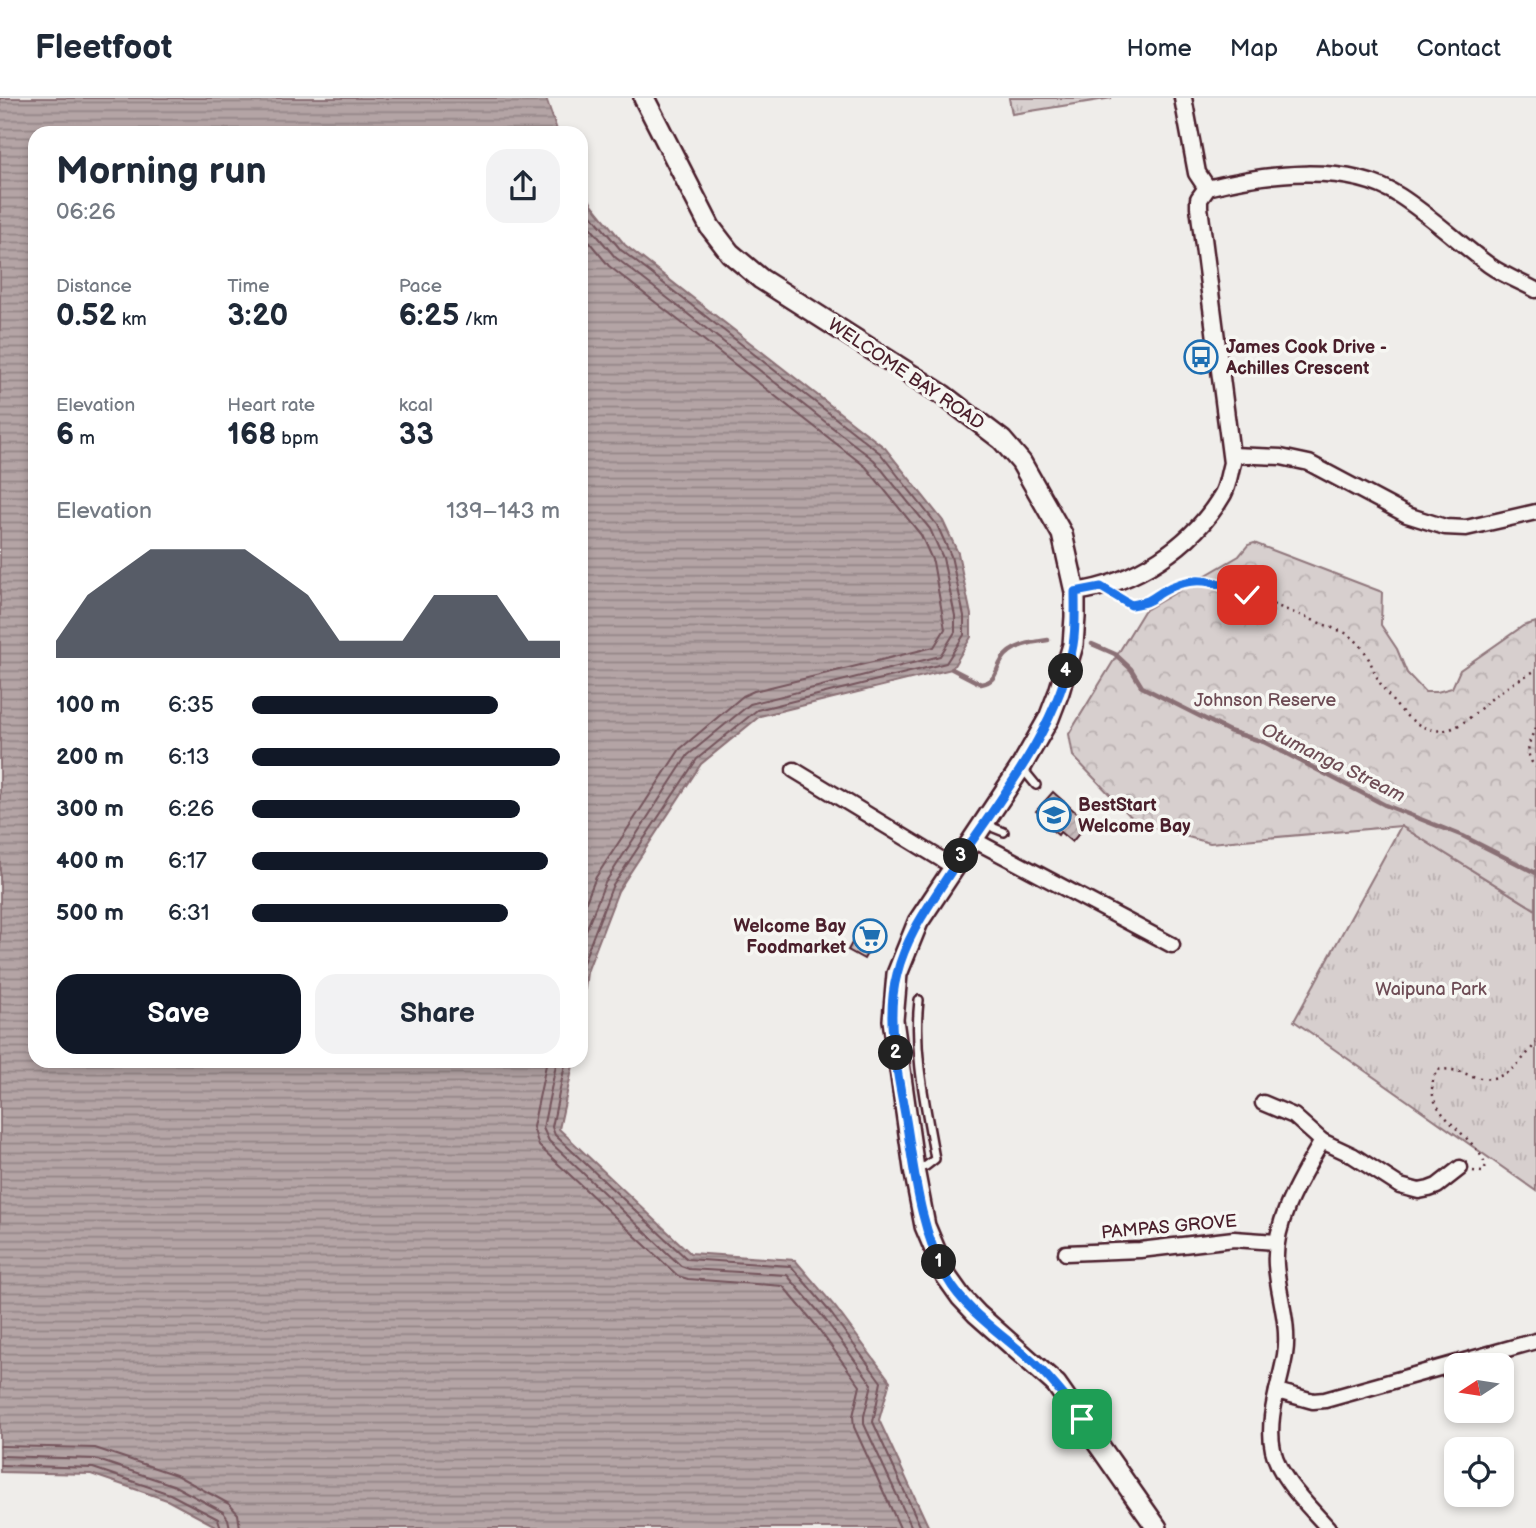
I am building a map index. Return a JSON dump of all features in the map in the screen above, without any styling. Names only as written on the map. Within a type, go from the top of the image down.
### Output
[{"type":"main road","name":"WELCOME BAY ROAD","points":[[644,98],[710,227],[730,253],[761,279],[943,396],[1002,440],[1034,481],[1062,534],[1075,592],[1073,645],[1059,692],[1049,718],[1021,767],[918,922],[897,974],[893,1020],[914,1169],[925,1226],[935,1254],[952,1287],[977,1314],[1056,1384],[1157,1528]]},
{"type":"street","points":[[1183,98],[1197,173],[1207,188]]},
{"type":"street","points":[[1075,592],[1101,587],[1137,574],[1195,530],[1224,492],[1232,455],[1199,207],[1199,199],[1207,188],[1304,173],[1342,175],[1375,185],[1399,195],[1491,266],[1536,290]]},
{"type":"street","points":[[1232,455],[1281,457],[1309,463],[1407,515],[1445,527],[1466,528],[1536,512]]},
{"type":"street","points":[[794,770],[954,867]]},
{"type":"street","points":[[972,839],[1172,945]]},
{"type":"street","points":[[1262,1103],[1294,1116],[1322,1141],[1352,1155],[1400,1186],[1419,1191],[1437,1186],[1460,1168]]},
{"type":"street","points":[[1322,1141],[1283,1218],[1276,1242],[1276,1266],[1287,1330],[1286,1353],[1272,1415],[1273,1451],[1280,1469],[1328,1528]]},
{"type":"street","name":"PAMPAS GROVE","points":[[1066,1252],[1140,1250],[1234,1239],[1276,1242]]},
{"type":"street","points":[[1277,1391],[1313,1401],[1325,1400],[1536,1341]]},
{"type":"lane","points":[[1021,767],[1036,785]]},
{"type":"lane","points":[[986,820],[994,828],[1004,832]]},
{"type":"lane","points":[[914,1169],[926,1166],[935,1159],[923,1092],[916,1026],[919,1000]]},
{"type":"path","points":[[1101,587],[1131,605],[1149,602],[1161,592],[1188,580],[1221,584],[1348,634],[1363,646],[1384,689],[1404,715],[1424,727],[1443,731],[1455,728],[1496,695],[1536,670]]},
{"type":"path","points":[[1536,728],[1528,743],[1528,752],[1536,767]]},
{"type":"path","points":[[1460,1168],[1482,1172],[1486,1166],[1482,1154],[1463,1137],[1432,1099],[1431,1083],[1437,1070],[1452,1068],[1484,1079],[1499,1075],[1514,1069],[1536,1043]]},
{"type":"green space","points":[[1009,98],[1112,98],[1012,114]]},
{"type":"green space","name":"Johnson Reserve","points":[[1254,543],[1382,592],[1381,625],[1397,649],[1407,673],[1425,692],[1452,688],[1460,670],[1523,626],[1536,622],[1536,910],[1401,826],[1210,843],[1137,823],[1073,756],[1069,734],[1144,611],[1239,556],[1248,545]]},
{"type":"green space","name":"Waipuna Park","points":[[1401,826],[1536,910],[1536,1191],[1294,1021]]},
{"type":"water","points":[[0,98],[546,98],[556,126],[28,126],[28,1068],[572,1068],[559,1129],[690,1253],[795,1260],[836,1308],[890,1381],[879,1420],[929,1528],[219,1528],[167,1500],[91,1474],[0,1472]]},
{"type":"water","points":[[588,197],[625,245],[885,448],[943,521],[958,553],[971,615],[971,637],[952,669],[760,716],[701,764],[618,891],[588,969]]},
{"type":"building","points":[[1053,792],[1088,823],[1072,842],[1041,821],[1044,817],[1036,811]]},
{"type":"building","points":[[863,923],[879,933],[864,959],[848,950]]},
{"type":"waterway","name":"Otumanga Stream","points":[[952,669],[981,684],[986,683],[993,678],[1002,660],[1011,651],[1023,645],[1048,640]]},
{"type":"waterway","name":"Otumanga Stream","points":[[1092,644],[1115,654],[1131,669],[1142,687],[1229,731],[1264,742],[1385,805],[1463,836],[1536,873]]},
{"type":"place","name":"James Cook Drive - Achilles Crescent","points":[[1201,357]]},
{"type":"place","name":"BestStart Welcome Bay","points":[[1054,815]]},
{"type":"place","name":"Welcome Bay Foodmarket","points":[[870,936]]},
{"type":"route","points":[[1082,1419],[1056,1384],[977,1314],[952,1287],[935,1254],[925,1226],[896,1055],[893,1020],[897,974],[918,922],[1021,767],[1049,718],[1073,645],[1075,592],[1101,587],[1131,605],[1149,602],[1161,592],[1188,580],[1204,580],[1247,595]]}]
